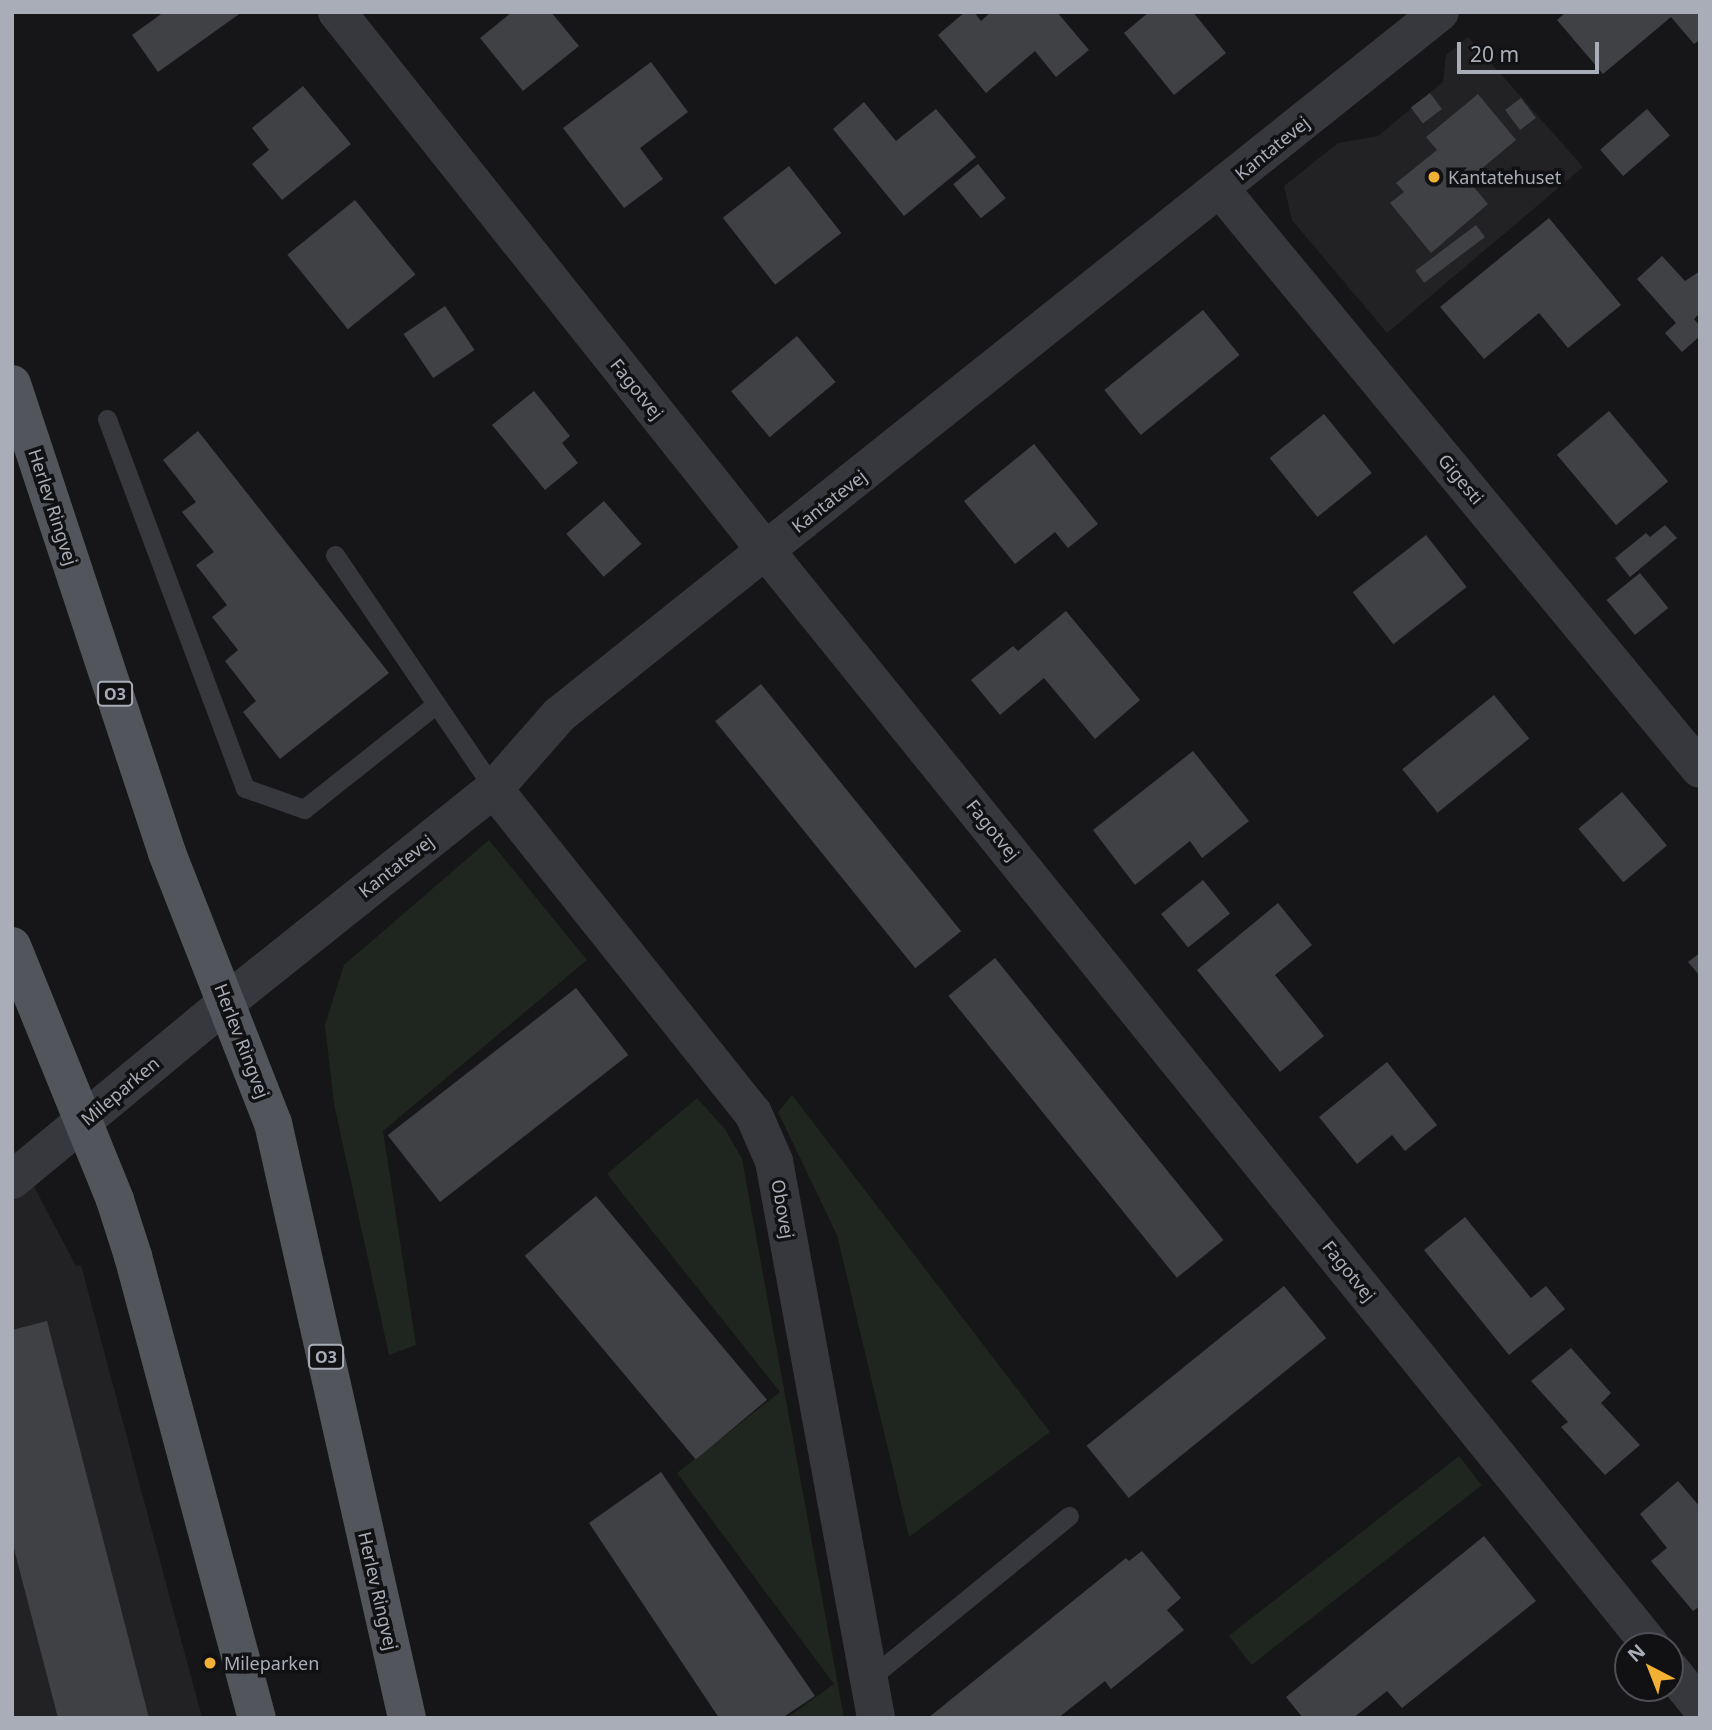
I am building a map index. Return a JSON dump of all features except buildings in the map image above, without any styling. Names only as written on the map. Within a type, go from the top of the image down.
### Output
[{"type":"main road","name":"Herlev Ringvej","points":[[12,384],[167,853],[228,1001],[273,1123],[407,1718]]},
{"type":"main road","points":[[12,946],[115,1200],[133,1256],[257,1718]]},
{"type":"street","name":"Kantatevej","points":[[228,1001],[494,789],[559,715],[1221,190],[1440,12]]},
{"type":"street","name":"Fagotvej","points":[[356,19],[766,551],[1640,1632]]},
{"type":"street","name":"Gigesti","points":[[1221,190],[1700,769]]},
{"type":"street","name":"Obovej","points":[[494,789],[753,1113],[774,1161],[876,1718]]},
{"type":"street","name":"Mileparken","points":[[12,1180],[228,1001]]},
{"type":"street","points":[[1684,1686],[1700,1706]]},
{"type":"lane","points":[[107,419],[245,788],[304,809],[435,705]]},
{"type":"lane","points":[[335,555],[494,789]]},
{"type":"lane","points":[[869,1679],[1069,1516]]},
{"type":"shaded area","name":"Kantatehuset","points":[[1468,37],[1583,167],[1387,333],[1292,220],[1284,186],[1338,143],[1378,136],[1443,82],[1446,55]]},
{"type":"shaded area","points":[[489,840],[587,960],[383,1131],[416,1345],[389,1355],[334,1104],[325,1025],[344,965]]},
{"type":"shaded area","points":[[792,1095],[1050,1432],[909,1537],[837,1235],[778,1112]]},
{"type":"shaded area","points":[[697,1098],[725,1129],[742,1159],[844,1718],[787,1718],[834,1684],[677,1473],[780,1392],[607,1174]]},
{"type":"shaded area","points":[[12,1145],[76,1266],[81,1265],[202,1718],[12,1718]]},
{"type":"shaded area","points":[[1459,1456],[1482,1485],[1252,1665],[1229,1636]]},
{"type":"place","name":"Kantatehuset","points":[[1434,177]]},
{"type":"place","name":"Mileparken","points":[[210,1663]]}]
